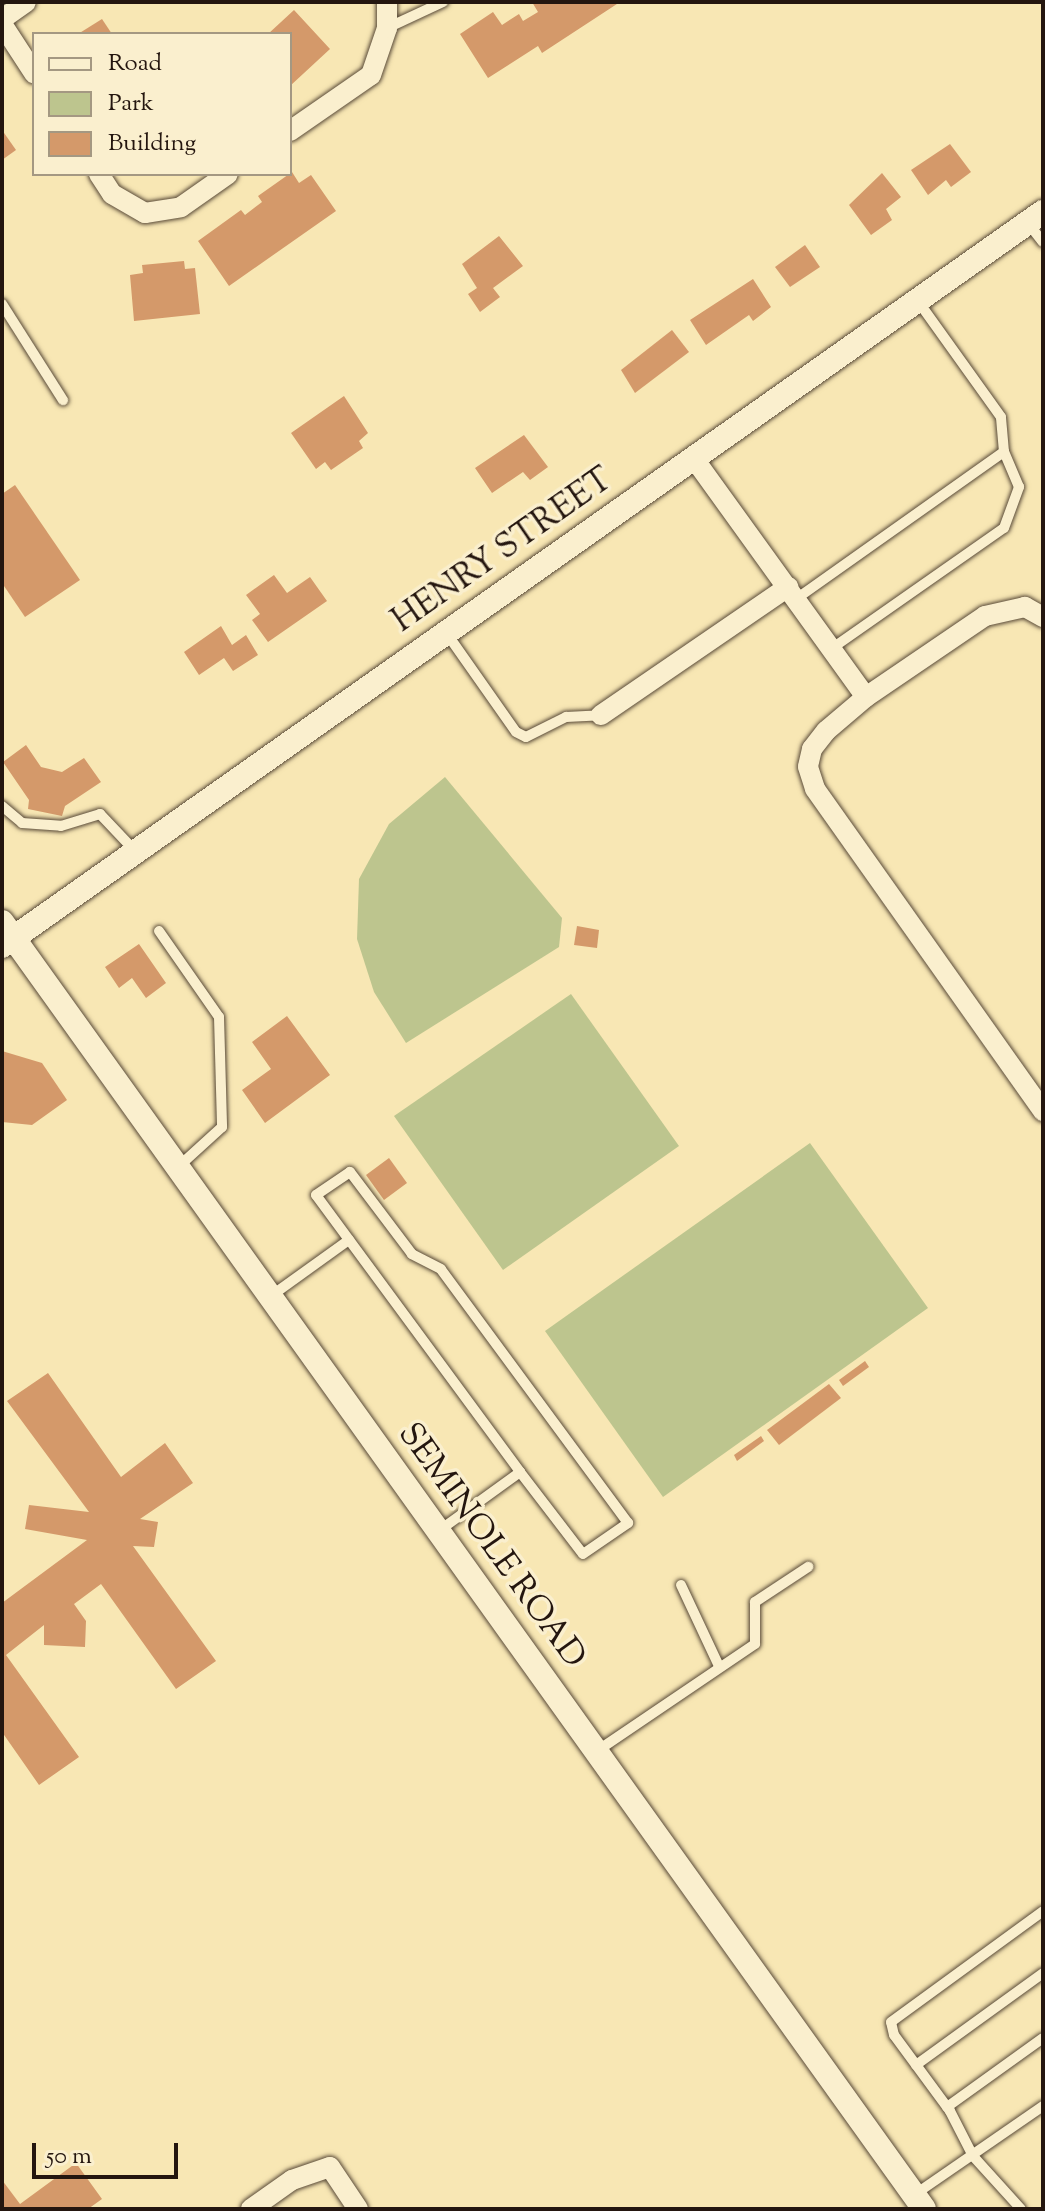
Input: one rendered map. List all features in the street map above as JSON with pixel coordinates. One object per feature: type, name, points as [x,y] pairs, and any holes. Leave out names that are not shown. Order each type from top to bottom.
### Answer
[{"type":"street","points":[[26,2],[2,21],[32,70]]},
{"type":"street","points":[[292,130],[371,75],[387,28],[387,2]]},
{"type":"street","points":[[100,176],[112,194],[145,213],[181,207],[225,176]]},
{"type":"street","name":"HENRY STREET","points":[[6,935],[135,851],[445,631],[695,460],[1035,217]]},
{"type":"street","points":[[695,460],[866,697]]},
{"type":"street","points":[[601,715],[792,593]]},
{"type":"street","points":[[1043,617],[1025,607],[985,616],[866,697],[812,749],[808,767],[815,789],[1043,1111]]},
{"type":"street","name":"SEMINOLE ROAD","points":[[6,935],[270,1297],[919,2202]]},
{"type":"street","points":[[251,2209],[292,2180],[330,2167],[358,2209]]},
{"type":"lane","points":[[387,28],[443,2]]},
{"type":"lane","points":[[1035,217],[1043,242]]},
{"type":"lane","points":[[831,649],[1004,528],[1019,487],[1004,452],[1001,417],[918,301]]},
{"type":"lane","points":[[2,304],[63,400]]},
{"type":"lane","points":[[792,593],[1004,452]]},
{"type":"lane","points":[[445,631],[516,732],[526,737],[566,717],[601,715]]},
{"type":"lane","points":[[2,806],[22,823],[61,826],[100,814],[135,851]]},
{"type":"lane","points":[[159,931],[219,1017],[222,1127],[177,1168]]},
{"type":"lane","points":[[350,1172],[412,1254],[441,1269],[628,1523],[583,1554],[520,1472],[316,1195],[350,1172]]},
{"type":"lane","points":[[270,1297],[349,1240]]},
{"type":"lane","points":[[438,1531],[520,1472]]},
{"type":"lane","points":[[597,1751],[755,1644],[755,1602],[808,1567]]},
{"type":"lane","points":[[681,1585],[719,1666]]},
{"type":"lane","points":[[1021,2209],[973,2156],[947,2107],[894,2035],[891,2022],[1043,1911]]},
{"type":"lane","points":[[916,2065],[1043,1973]]},
{"type":"lane","points":[[947,2107],[1043,2038]]},
{"type":"lane","points":[[919,2202],[973,2156],[1043,2106]]},
{"type":"green space","points":[[445,777],[562,918],[559,947],[406,1043],[374,992],[357,939],[359,879],[389,824]]},
{"type":"green space","points":[[571,994],[679,1146],[503,1270],[394,1116]]},
{"type":"green space","points":[[810,1143],[928,1308],[663,1497],[545,1331]]},
{"type":"building","points":[[532,2],[620,2],[542,53],[538,46],[488,78],[460,34],[493,12],[502,25],[519,14],[523,21],[538,12]]},
{"type":"building","points":[[294,10],[330,49],[292,84],[292,32],[270,32]]},
{"type":"building","points":[[102,19],[111,32],[81,32]]},
{"type":"building","points":[[2,130],[16,150],[2,160]]},
{"type":"building","points":[[950,144],[971,172],[951,187],[946,180],[928,195],[911,170]]},
{"type":"building","points":[[292,172],[299,183],[311,175],[336,211],[229,286],[198,241],[241,210],[245,215],[262,202],[258,196],[286,176],[292,176]]},
{"type":"building","points":[[882,173],[901,197],[886,209],[892,220],[871,235],[849,205]]},
{"type":"building","points":[[499,236],[523,266],[493,288],[500,297],[480,312],[468,294],[477,288],[462,264]]},
{"type":"building","points":[[805,245],[820,267],[790,287],[775,267]]},
{"type":"building","points":[[184,261],[185,269],[195,268],[200,314],[134,321],[130,275],[143,273],[142,265]]},
{"type":"building","points":[[753,279],[771,307],[753,321],[749,315],[706,345],[690,320]]},
{"type":"building","points":[[672,330],[689,352],[635,393],[621,370]]},
{"type":"building","points":[[344,396],[368,433],[359,441],[363,448],[331,470],[325,462],[316,469],[291,433]]},
{"type":"building","points":[[524,435],[548,467],[530,480],[523,472],[492,493],[475,468]]},
{"type":"building","points":[[15,485],[80,580],[25,617],[2,583],[2,494]]},
{"type":"building","points":[[274,575],[287,593],[310,577],[327,601],[268,642],[252,620],[260,614],[246,595]]},
{"type":"building","points":[[221,626],[232,645],[246,635],[258,655],[233,671],[224,658],[199,675],[184,652]]},
{"type":"building","points":[[26,745],[41,767],[62,772],[84,758],[101,782],[65,806],[62,816],[28,809],[29,800],[3,762]]},
{"type":"building","points":[[577,926],[599,930],[597,948],[574,945]]},
{"type":"building","points":[[139,944],[166,983],[146,998],[132,978],[119,988],[105,967]]},
{"type":"building","points":[[287,1016],[330,1075],[265,1123],[242,1090],[271,1069],[252,1042]]},
{"type":"building","points":[[2,1051],[42,1063],[67,1100],[32,1125],[2,1122]]},
{"type":"building","points":[[389,1158],[407,1183],[384,1200],[366,1175]]},
{"type":"building","points":[[865,1361],[869,1367],[843,1386],[839,1380]]},
{"type":"building","points":[[48,1373],[121,1477],[165,1443],[193,1483],[140,1519],[158,1522],[154,1547],[133,1546],[216,1661],[176,1689],[101,1584],[74,1604],[86,1621],[85,1647],[44,1645],[44,1625],[6,1655],[79,1757],[39,1785],[2,1732],[2,1603],[87,1540],[25,1529],[29,1505],[89,1512],[7,1401]]},
{"type":"building","points":[[829,1384],[841,1398],[779,1445],[767,1430]]},
{"type":"building","points":[[761,1436],[764,1441],[737,1461],[734,1455]]},
{"type":"building","points":[[76,2163],[102,2199],[88,2209],[2,2209],[2,2180],[20,2204]]}]
